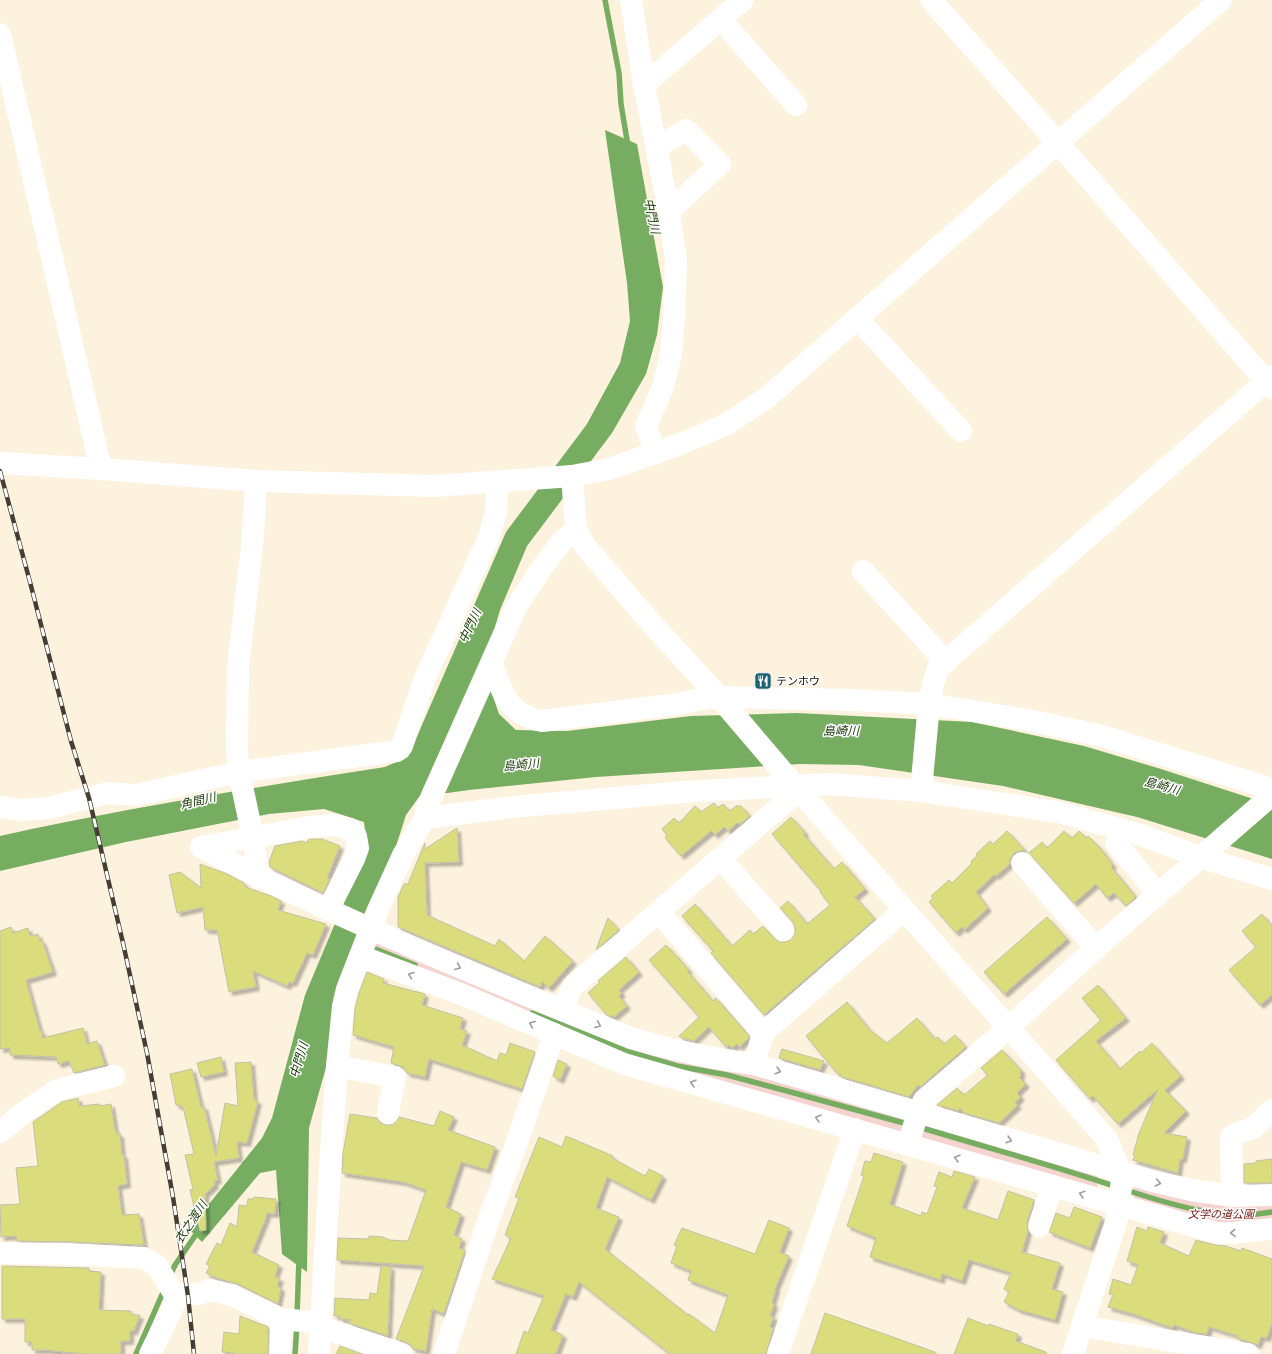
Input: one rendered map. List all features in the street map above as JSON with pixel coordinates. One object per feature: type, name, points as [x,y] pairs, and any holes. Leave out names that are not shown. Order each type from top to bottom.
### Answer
[{"type":"street","points":[[631,0],[644,85],[676,260],[671,354],[663,387],[646,426],[656,454]]},
{"type":"street","points":[[921,787],[929,709],[933,684],[938,668],[1270,382],[930,0]]},
{"type":"street","points":[[0,463],[256,481],[435,486],[572,476],[609,469],[656,454],[725,425],[764,400],[1221,0]]},
{"type":"street","points":[[644,85],[730,7],[796,105]]},
{"type":"street","points":[[0,34],[101,469]]},
{"type":"street","points":[[656,147],[686,130],[720,164],[668,212]]},
{"type":"street","points":[[857,318],[961,431]]},
{"type":"street","points":[[572,476],[576,530],[585,546],[652,624],[723,702],[904,910],[1106,1138],[1121,1189],[1117,1219],[1073,1354]]},
{"type":"street","points":[[256,481],[253,537],[238,667],[237,750],[259,878]]},
{"type":"street","points":[[0,807],[21,810],[48,808],[108,793],[136,795],[240,774],[397,751],[402,746],[426,676],[489,537],[496,512],[497,482]]},
{"type":"street","points":[[319,1354],[317,1324],[337,1066],[343,1006],[347,989],[360,956],[368,928],[403,855],[426,813],[516,607],[541,569],[562,541],[576,530]]},
{"type":"street","points":[[863,571],[946,662]]},
{"type":"street","points":[[488,672],[504,698],[519,714],[542,720],[678,704],[700,699],[723,702],[851,700],[1028,720],[1102,736],[1271,793],[1008,1028],[924,1100],[908,1144]]},
{"type":"street","points":[[426,813],[512,807],[792,782],[921,787],[1058,812],[1204,854],[1272,880]]},
{"type":"street","points":[[562,1010],[573,986],[721,859],[792,782]]},
{"type":"street","points":[[331,912],[358,848],[356,836],[350,829],[335,825],[310,827],[252,836],[201,848],[259,878],[331,912],[631,1038],[668,1049],[712,1058],[754,1064],[918,1113],[1121,1189],[1218,1233],[1272,1229]]},
{"type":"street","points":[[1116,843],[1158,894]]},
{"type":"street","points":[[721,859],[782,930]]},
{"type":"street","points":[[1022,863],[1096,948]]},
{"type":"street","points":[[754,1064],[764,1033],[904,910]]},
{"type":"street","points":[[659,912],[764,1033]]},
{"type":"street","points":[[360,956],[461,994],[624,1064],[1052,1186],[1121,1189],[1152,1181],[1232,1196],[1272,1195]]},
{"type":"street","points":[[444,1354],[486,1226],[515,1148],[554,1034]]},
{"type":"street","points":[[337,1066],[395,1077],[388,1113]]},
{"type":"street","points":[[0,1132],[23,1113],[57,1090],[114,1076]]},
{"type":"street","points":[[1232,1196],[1231,1137],[1235,1134],[1253,1128],[1272,1110]]},
{"type":"street","points":[[778,1354],[856,1129]]},
{"type":"street","points":[[1039,1226],[1052,1186]]},
{"type":"street","points":[[0,1253],[69,1254],[144,1258],[157,1266],[176,1296]]},
{"type":"street","points":[[176,1296],[198,1294],[210,1290],[232,1295],[283,1319],[317,1324],[402,1354]]},
{"type":"street","points":[[150,1354],[176,1296]]},
{"type":"street","points":[[280,1354],[283,1319]]},
{"type":"street","points":[[1082,1326],[1248,1354]]},
{"type":"green space","points":[[374,941],[755,1075],[896,1113],[999,1148],[1094,1171],[1098,1177],[1097,1190],[645,1063],[372,952]]},
{"type":"green space","name":"文学の道公園","points":[[1134,1182],[1272,1201],[1272,1220],[1221,1226],[1134,1203]]},
{"type":"water","points":[[605,130],[637,144],[663,287],[657,335],[646,374],[612,433],[527,546],[500,610],[490,644],[490,688],[499,714],[516,730],[567,731],[691,716],[797,713],[972,722],[1084,746],[1272,805],[1272,859],[1137,817],[1003,786],[859,765],[800,764],[596,777],[469,790],[419,797],[406,815],[332,1046],[309,1128],[307,1272],[282,1254],[276,1170],[260,1173],[202,1242],[189,1229],[262,1138],[272,1118],[305,995],[362,859],[366,839],[364,822],[324,809],[269,814],[126,842],[0,871],[0,836],[192,798],[385,767],[408,757],[506,532],[587,424],[620,363],[630,321],[627,283]]},
{"type":"building","points":[[714,803],[718,808],[723,804],[730,811],[736,806],[741,806],[750,816],[740,824],[737,823],[728,831],[724,827],[715,835],[711,831],[681,856],[665,838],[667,835],[662,829],[674,818],[679,823],[695,806],[701,812]]},
{"type":"building","points":[[791,817],[803,830],[805,833],[804,835],[834,869],[842,862],[865,889],[855,897],[875,919],[764,1015],[711,953],[713,951],[682,916],[695,904],[732,946],[750,930],[753,934],[763,926],[779,942],[791,940],[795,934],[793,922],[780,908],[788,901],[807,924],[830,905],[820,892],[821,891],[772,834]]},
{"type":"building","points":[[457,828],[459,862],[425,863],[427,915],[495,946],[499,939],[524,961],[545,936],[573,961],[549,988],[542,982],[540,987],[398,927],[398,897],[404,884],[408,884],[425,843],[425,849]]},
{"type":"building","points":[[1007,831],[1025,850],[1014,853],[1010,859],[1010,864],[996,876],[994,875],[976,892],[988,908],[964,930],[962,927],[956,933],[929,902],[933,898],[931,896],[949,880],[952,883],[972,863],[971,861],[977,856],[976,854],[990,841],[993,844]]},
{"type":"building","points":[[1064,831],[1072,838],[1079,831],[1086,838],[1088,836],[1101,849],[1113,865],[1111,867],[1136,897],[1126,906],[1114,893],[1107,898],[1096,884],[1074,903],[1029,853],[1042,842],[1047,848]]},
{"type":"building","points":[[322,839],[340,846],[327,878],[330,879],[323,893],[270,867],[269,862],[275,846],[302,841],[307,843],[308,840]]},
{"type":"building","points":[[200,864],[227,874],[244,883],[245,887],[281,901],[278,910],[326,924],[313,955],[307,953],[293,983],[289,982],[287,986],[253,971],[256,987],[229,992],[217,930],[205,930],[203,907],[177,913],[169,875],[180,872],[201,888]]},
{"type":"building","points":[[1262,914],[1272,926],[1272,995],[1260,1005],[1229,970],[1256,947],[1242,931]]},
{"type":"building","points":[[1047,917],[1067,939],[1004,994],[984,972]]},
{"type":"building","points":[[608,918],[619,930],[596,950],[603,931]]},
{"type":"building","points":[[11,927],[13,933],[28,928],[30,936],[38,934],[40,941],[42,940],[53,972],[26,980],[40,1031],[42,1031],[42,1038],[83,1028],[87,1044],[97,1041],[105,1065],[74,1073],[69,1061],[58,1064],[56,1057],[10,1055],[10,1048],[0,1049],[0,931]]},
{"type":"building","points":[[666,945],[689,970],[687,971],[713,1001],[716,998],[749,1036],[748,1039],[739,1047],[737,1044],[733,1048],[729,1045],[726,1047],[709,1027],[694,1041],[679,1036],[699,1017],[649,960]]},
{"type":"building","points":[[626,957],[639,972],[619,990],[622,993],[619,996],[627,1006],[614,1017],[607,1015],[588,993],[600,982],[598,981]]},
{"type":"building","points":[[367,972],[384,979],[383,983],[425,994],[422,1005],[463,1018],[460,1029],[467,1031],[462,1045],[497,1061],[500,1053],[506,1055],[510,1043],[535,1052],[522,1089],[429,1059],[425,1077],[407,1073],[403,1067],[391,1063],[394,1047],[353,1035],[355,1008]]},
{"type":"building","points":[[1098,985],[1126,1018],[1096,1041],[1120,1069],[1140,1051],[1141,1053],[1152,1043],[1181,1076],[1165,1090],[1186,1111],[1164,1133],[1187,1137],[1183,1159],[1180,1159],[1178,1173],[1133,1160],[1139,1133],[1158,1089],[1118,1124],[1093,1096],[1090,1099],[1056,1060],[1101,1020],[1082,998]]},
{"type":"building","points":[[847,1002],[870,1030],[887,1043],[917,1018],[935,1039],[938,1037],[944,1044],[955,1035],[966,1047],[920,1087],[918,1085],[909,1097],[843,1077],[835,1071],[806,1036]]},
{"type":"building","points":[[782,1049],[824,1061],[820,1070],[779,1058]]},
{"type":"building","points":[[1002,1050],[1022,1071],[1020,1073],[1022,1075],[1019,1077],[1026,1084],[1017,1093],[1021,1097],[1015,1103],[1018,1105],[999,1123],[964,1113],[960,1108],[958,1111],[937,1105],[957,1088],[964,1095],[988,1075],[981,1068]]},
{"type":"building","points":[[221,1057],[224,1072],[201,1077],[197,1063]]},
{"type":"building","points":[[558,1060],[567,1064],[560,1080],[553,1076]]},
{"type":"building","points":[[251,1062],[254,1100],[258,1101],[247,1143],[237,1142],[239,1158],[214,1162],[218,1180],[214,1181],[215,1185],[205,1194],[206,1230],[200,1231],[190,1190],[193,1189],[185,1155],[194,1154],[183,1107],[176,1105],[170,1074],[192,1069],[201,1107],[204,1106],[216,1156],[225,1103],[238,1106],[235,1063]]},
{"type":"building","points":[[78,1098],[79,1106],[100,1104],[100,1106],[111,1104],[115,1130],[117,1134],[120,1134],[127,1184],[118,1186],[122,1215],[139,1214],[144,1245],[17,1241],[16,1236],[1,1237],[0,1205],[20,1204],[16,1168],[38,1166],[33,1122],[62,1102]]},
{"type":"building","points":[[440,1111],[454,1117],[448,1130],[495,1147],[487,1170],[461,1162],[446,1207],[461,1214],[454,1235],[462,1239],[459,1248],[465,1250],[444,1314],[432,1309],[426,1351],[413,1349],[411,1345],[406,1342],[396,1339],[424,1266],[337,1260],[338,1238],[369,1239],[369,1236],[383,1237],[389,1240],[408,1241],[426,1190],[403,1182],[342,1173],[343,1153],[350,1114],[377,1118],[380,1123],[386,1125],[392,1125],[399,1117],[434,1126]]},
{"type":"building","points":[[566,1136],[613,1156],[612,1158],[645,1176],[649,1169],[663,1176],[651,1200],[607,1177],[596,1208],[619,1217],[605,1249],[688,1315],[689,1314],[715,1333],[728,1295],[688,1280],[691,1271],[671,1263],[677,1246],[674,1245],[682,1228],[755,1254],[769,1220],[789,1228],[780,1252],[789,1256],[775,1289],[772,1302],[774,1305],[770,1316],[774,1317],[770,1326],[773,1329],[766,1354],[670,1354],[579,1282],[573,1297],[566,1294],[551,1330],[563,1335],[556,1354],[516,1354],[524,1331],[528,1333],[544,1296],[492,1279],[511,1238],[505,1235],[519,1198],[515,1197],[539,1137],[562,1147]]},
{"type":"building","points":[[874,1153],[903,1162],[890,1204],[921,1216],[922,1212],[927,1214],[937,1187],[934,1186],[939,1172],[952,1177],[954,1171],[975,1177],[962,1208],[998,1220],[1008,1191],[1034,1200],[1027,1222],[1028,1231],[1022,1252],[1060,1263],[1052,1289],[1063,1292],[1055,1320],[1019,1310],[1004,1302],[1009,1292],[1004,1289],[1011,1273],[969,1260],[962,1281],[942,1274],[941,1280],[870,1257],[876,1238],[847,1226],[864,1176],[861,1175],[865,1161],[871,1162]]},
{"type":"building","points":[[1272,1159],[1272,1183],[1244,1183],[1244,1164]]},
{"type":"building","points":[[254,1197],[276,1199],[275,1214],[267,1213],[252,1252],[279,1265],[275,1276],[280,1279],[277,1286],[281,1288],[278,1304],[238,1284],[219,1279],[206,1273],[210,1266],[206,1264],[217,1243],[221,1245],[230,1223],[237,1227],[239,1205],[247,1206],[248,1199],[253,1199]]},
{"type":"building","points":[[1074,1207],[1102,1217],[1090,1248],[1049,1232],[1056,1213],[1070,1218]]},
{"type":"building","points":[[1137,1227],[1147,1231],[1148,1227],[1164,1232],[1160,1243],[1189,1256],[1196,1240],[1226,1246],[1241,1251],[1242,1248],[1272,1259],[1272,1323],[1267,1338],[1261,1337],[1258,1345],[1237,1338],[1238,1336],[1209,1327],[1207,1334],[1196,1333],[1174,1325],[1173,1328],[1108,1307],[1113,1295],[1109,1294],[1113,1279],[1131,1285],[1138,1265],[1127,1261]]},
{"type":"building","points":[[2,1266],[89,1268],[89,1271],[101,1272],[99,1310],[131,1311],[131,1315],[140,1315],[134,1331],[130,1331],[130,1341],[121,1341],[121,1354],[83,1354],[32,1350],[32,1342],[25,1342],[25,1319],[2,1319]]},
{"type":"building","points":[[381,1266],[391,1267],[388,1336],[349,1323],[351,1320],[340,1319],[340,1316],[334,1316],[335,1298],[369,1300],[370,1293],[377,1294]]},
{"type":"building","points":[[825,1313],[935,1352],[935,1354],[811,1354]]},
{"type":"building","points":[[240,1316],[268,1327],[268,1354],[234,1354],[222,1352],[224,1332],[239,1334]]},
{"type":"building","points":[[968,1318],[988,1326],[989,1324],[1018,1334],[1016,1341],[1046,1352],[1046,1354],[954,1354]]},
{"type":"building","points":[[340,1346],[362,1354],[336,1354]]},
{"type":"waterway","name":"中門川","points":[[605,0],[619,73],[621,104],[628,146]]},
{"type":"waterway","points":[[368,946],[415,965]]},
{"type":"waterway","points":[[532,1013],[629,1052],[677,1066],[727,1075],[911,1125]]},
{"type":"waterway","points":[[919,1127],[1117,1187]]},
{"type":"waterway","points":[[1126,1190],[1179,1206],[1216,1213],[1254,1214],[1272,1212]]},
{"type":"waterway","name":"衣之渡川","points":[[170,1276],[175,1265],[199,1230]]},
{"type":"waterway","name":"中門川","points":[[297,1316],[299,1259]]},
{"type":"waterway","name":"衣之渡川","points":[[136,1354],[164,1290]]},
{"type":"waterway","name":"中門川","points":[[295,1354],[297,1325]]},
{"type":"railway","points":[[0,471],[71,741],[89,798],[123,943],[147,1053],[173,1197],[188,1296],[194,1354]]},
{"type":"place","name":"テンホウ","points":[[763,681]]},
{"type":"water label","name":"島崎川","points":[[841,731]]},
{"type":"water label","name":"島崎川","points":[[521,765]]},
{"type":"water label","name":"島崎川","points":[[1162,786]]},
{"type":"water label","name":"角間川","points":[[198,801]]}]
